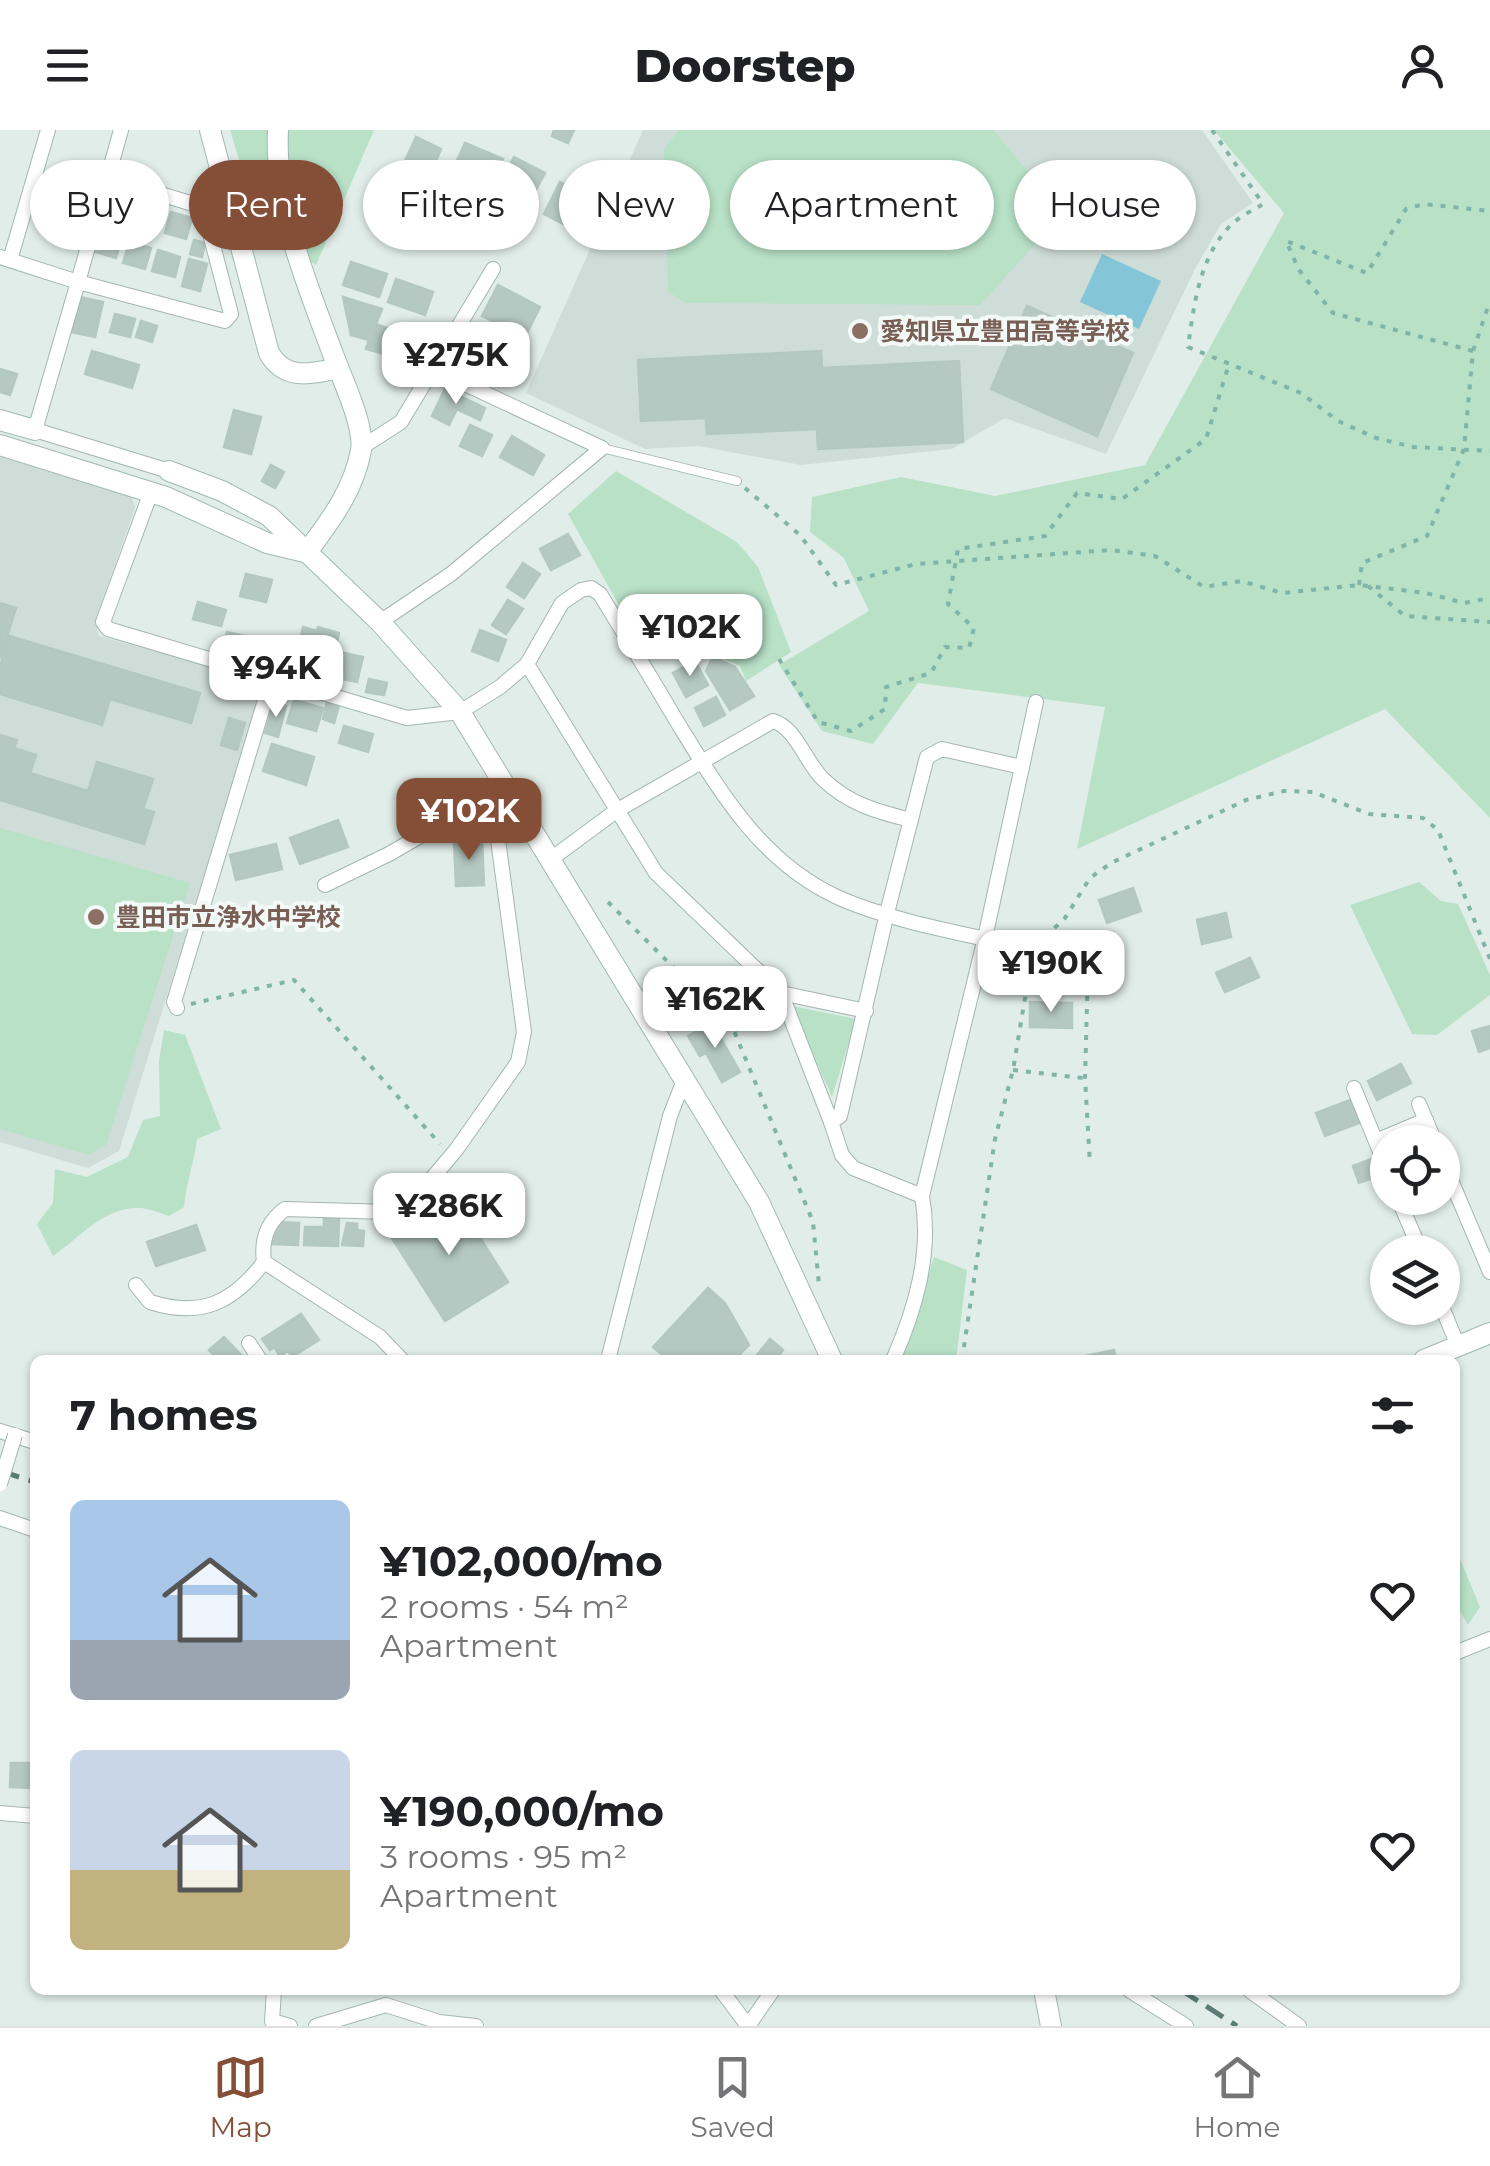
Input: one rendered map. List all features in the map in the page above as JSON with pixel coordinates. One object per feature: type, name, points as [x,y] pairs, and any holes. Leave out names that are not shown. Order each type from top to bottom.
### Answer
[{"type":"street","points":[[48,130],[5,259],[224,321],[231,314],[203,207],[169,197]]},
{"type":"street","points":[[113,160],[122,130]]},
{"type":"street","points":[[210,130],[269,353],[280,368],[292,374],[338,368]]},
{"type":"street","points":[[278,130],[287,210],[299,263],[353,408],[362,446],[336,512],[307,552]]},
{"type":"street","points":[[35,430],[87,250]]},
{"type":"street","points":[[362,446],[400,422],[493,269]]},
{"type":"street","points":[[380,622],[451,574],[602,448],[434,370]]},
{"type":"street","points":[[0,420],[169,471],[222,491],[269,516],[380,622],[460,712],[759,1202],[830,1355]]},
{"type":"street","points":[[0,445],[87,476],[151,492],[267,542],[307,552]]},
{"type":"street","points":[[151,492],[103,622],[108,629],[407,718],[460,712],[500,687],[527,664],[562,603],[581,590],[596,591],[736,814],[771,853],[804,880],[839,898],[887,914],[1034,949]]},
{"type":"street","points":[[527,664],[656,873],[781,993],[842,1155],[853,1168],[922,1196]]},
{"type":"street","points":[[176,1008],[174,1002],[272,677]]},
{"type":"street","points":[[896,1355],[925,1262],[927,1224],[922,1196],[985,938],[1036,702]]},
{"type":"street","points":[[551,859],[616,811],[768,721],[781,723],[806,761],[839,792],[868,809],[910,820]]},
{"type":"street","points":[[831,1122],[840,1116],[926,760],[936,749],[1022,767]]},
{"type":"street","points":[[325,886],[510,796]]},
{"type":"street","points":[[136,1285],[150,1302],[192,1309],[222,1302],[247,1285],[264,1262],[263,1250],[272,1218],[286,1210],[390,1212],[413,1201],[450,1156],[518,1062],[524,1032],[496,825],[510,796]]},
{"type":"street","points":[[781,993],[866,1011]]},
{"type":"street","points":[[609,1355],[670,1116],[684,1080]]},
{"type":"street","points":[[1354,1088],[1370,1127]]},
{"type":"street","points":[[1419,1104],[1428,1125]]},
{"type":"street","points":[[1414,1125],[1426,1120]]},
{"type":"street","points":[[1460,1202],[1490,1272]]},
{"type":"street","points":[[264,1262],[380,1337],[397,1355]]},
{"type":"street","points":[[1450,1325],[1458,1346]]},
{"type":"street","points":[[1436,1355],[1490,1333]]},
{"type":"street","points":[[248,1343],[256,1355]]},
{"type":"street","points":[[0,1484],[7,1433]]},
{"type":"street","points":[[0,1518],[30,1528]]},
{"type":"street","points":[[1460,1651],[1490,1639]]},
{"type":"street","points":[[0,1814],[30,1816]]},
{"type":"street","points":[[274,1995],[272,2021],[290,2026]]},
{"type":"street","points":[[725,1995],[748,2026],[770,1995]]},
{"type":"street","points":[[1045,1995],[1050,2026]]},
{"type":"street","points":[[1137,1995],[1186,2026]]},
{"type":"street","points":[[1256,1995],[1299,2026]]},
{"type":"street","points":[[316,2026],[386,2005],[439,2022],[476,2026]]},
{"type":"lane","points":[[87,476],[95,447]]},
{"type":"lane","points":[[602,448],[737,482]]},
{"type":"path","points":[[1212,130],[1263,204],[1231,225],[1209,255],[1196,297],[1188,348],[1301,393],[1338,421],[1376,438],[1413,448],[1490,451]]},
{"type":"path","points":[[1473,352],[1332,313],[1299,270],[1286,241],[1367,273],[1406,210],[1424,204],[1490,212]]},
{"type":"path","points":[[1359,586],[1362,563],[1427,536],[1464,449],[1473,352],[1488,307]]},
{"type":"path","points":[[780,659],[818,722],[851,731],[884,709],[886,687],[931,673],[945,647],[969,648],[974,628],[948,604],[958,549],[1045,536],[1078,493],[1122,499],[1206,439],[1229,364]]},
{"type":"path","points":[[737,482],[800,535],[836,585],[916,564],[1111,550],[1155,556],[1204,587],[1241,581],[1282,593],[1368,586],[1426,593],[1464,603],[1490,598]]},
{"type":"path","points":[[1368,586],[1405,616],[1490,622]]},
{"type":"path","points":[[963,1355],[995,1138],[1013,1070],[1034,949],[1065,918],[1090,878],[1111,863],[1246,800],[1284,790],[1313,792],[1369,814],[1423,818],[1438,830],[1490,959]]},
{"type":"path","points":[[608,902],[732,1026],[813,1222],[820,1289],[805,1301]]},
{"type":"path","points":[[1089,931],[1084,1078],[1090,1164]]},
{"type":"path","points":[[176,1008],[294,980],[450,1156]]},
{"type":"path","points":[[1013,1070],[1084,1078]]},
{"type":"shaded area","name":"愛知県立豊田高等学校","points":[[643,130],[1202,130],[1253,203],[1221,224],[1195,269],[1106,454],[1005,418],[952,449],[801,465],[698,446],[645,449],[526,393],[590,250],[710,250],[710,160],[630,160]]},
{"type":"shaded area","name":"豊田市立浄水中学校","points":[[0,455],[131,494],[135,508],[95,621],[99,636],[253,678],[261,691],[119,1151],[88,1168],[0,1142]]},
{"type":"green space","points":[[230,130],[374,130],[343,202],[343,160],[239,160]]},
{"type":"green space","points":[[679,130],[993,130],[1018,160],[1014,160],[1014,250],[1030,250],[980,305],[685,303],[668,291],[667,250],[710,250],[710,160],[664,160],[664,149]]},
{"type":"green space","points":[[1214,130],[1490,130],[1490,818],[1385,709],[1077,849],[1105,707],[918,683],[873,744],[822,731],[779,665],[869,611],[844,558],[810,532],[812,497],[901,477],[995,496],[1145,465],[1284,213]]},
{"type":"green space","points":[[292,250],[322,250],[316,265]]},
{"type":"green space","points":[[616,471],[737,542],[758,567],[791,652],[746,681],[740,666],[710,653],[676,608],[634,632],[568,514]]},
{"type":"green space","points":[[0,828],[190,883],[106,1145],[89,1155],[0,1129]]},
{"type":"green space","points":[[1419,882],[1441,901],[1458,904],[1490,975],[1490,995],[1437,1035],[1412,1034],[1350,905]]},
{"type":"green space","points":[[792,1006],[856,1019],[832,1097]]},
{"type":"green space","points":[[164,1030],[185,1035],[221,1129],[197,1139],[184,1207],[169,1216],[141,1208],[113,1213],[53,1256],[37,1224],[53,1203],[55,1169],[87,1177],[128,1157],[143,1120],[160,1116],[159,1061]]},
{"type":"green space","points":[[934,1257],[967,1270],[957,1355],[903,1355]]},
{"type":"green space","points":[[1460,1559],[1480,1607],[1468,1625],[1460,1611]]},
{"type":"water","points":[[1102,254],[1161,281],[1139,329],[1080,302]]},
{"type":"building","points":[[554,130],[574,130],[568,143],[552,136]]},
{"type":"building","points":[[416,137],[441,149],[436,160],[405,160]]},
{"type":"building","points":[[465,143],[503,159],[503,160],[457,160]]},
{"type":"building","points":[[559,184],[559,222],[544,214]]},
{"type":"building","points":[[171,212],[189,217],[186,239],[169,234]]},
{"type":"building","points":[[92,250],[118,250],[116,258]]},
{"type":"building","points":[[127,250],[150,250],[145,269],[123,263]]},
{"type":"building","points":[[158,250],[180,257],[175,277],[152,271]]},
{"type":"building","points":[[191,250],[204,250],[202,257],[190,254]]},
{"type":"building","points":[[189,259],[207,264],[200,291],[182,286]]},
{"type":"building","points":[[351,262],[387,274],[379,297],[343,285]]},
{"type":"building","points":[[396,279],[433,292],[425,315],[388,302]]},
{"type":"building","points":[[498,285],[540,307],[525,337],[482,316]]},
{"type":"building","points":[[75,296],[103,302],[95,337],[67,331]]},
{"type":"building","points":[[343,297],[382,309],[376,324],[392,330],[384,354],[366,349],[369,340],[351,335]]},
{"type":"building","points":[[1027,306],[1133,353],[1097,436],[991,389]]},
{"type":"building","points":[[115,314],[135,319],[130,337],[110,332]]},
{"type":"building","points":[[141,321],[157,326],[152,342],[136,337]]},
{"type":"building","points":[[92,351],[139,365],[132,388],[85,374]]},
{"type":"building","points":[[821,351],[822,368],[959,361],[963,442],[818,449],[817,429],[707,434],[706,418],[641,421],[638,360]]},
{"type":"building","points":[[0,369],[17,374],[10,395],[0,392]]},
{"type":"building","points":[[445,389],[485,408],[480,420],[457,409],[449,425],[432,416]]},
{"type":"building","points":[[234,410],[261,417],[251,454],[224,447]]},
{"type":"building","points":[[470,425],[492,435],[482,456],[460,446]]},
{"type":"building","points":[[512,436],[544,455],[533,475],[500,457]]},
{"type":"building","points":[[271,465],[284,472],[275,488],[262,481]]},
{"type":"building","points":[[568,534],[580,555],[551,570],[540,549]]},
{"type":"building","points":[[523,563],[540,574],[524,598],[507,587]]},
{"type":"building","points":[[246,574],[272,580],[266,602],[240,596]]},
{"type":"building","points":[[508,600],[523,609],[506,634],[492,625]]},
{"type":"building","points":[[198,602],[226,610],[221,626],[193,619]]},
{"type":"building","points":[[0,603],[16,608],[0,658]]},
{"type":"building","points":[[674,612],[684,632],[664,642],[654,623]]},
{"type":"building","points":[[303,627],[339,633],[334,654],[299,644]]},
{"type":"building","points":[[480,630],[506,640],[498,661],[472,651]]},
{"type":"building","points":[[227,632],[244,636],[240,653],[223,648]]},
{"type":"building","points":[[9,636],[200,693],[191,723],[110,699],[102,725],[0,694],[0,667]]},
{"type":"building","points":[[339,652],[363,657],[357,682],[334,677]]},
{"type":"building","points":[[713,657],[735,667],[754,696],[730,710],[706,671]]},
{"type":"building","points":[[695,661],[708,685],[686,697],[673,673]]},
{"type":"building","points":[[369,679],[387,683],[384,695],[366,692]]},
{"type":"building","points":[[716,697],[725,715],[704,726],[695,708]]},
{"type":"building","points":[[294,700],[323,708],[316,731],[287,723]]},
{"type":"building","points":[[274,702],[286,706],[278,737],[265,733]]},
{"type":"building","points":[[327,702],[339,705],[334,723],[323,719]]},
{"type":"building","points":[[229,718],[245,723],[237,750],[221,745]]},
{"type":"building","points":[[344,726],[373,734],[368,752],[339,743]]},
{"type":"building","points":[[0,735],[17,740],[14,748],[36,755],[30,773],[88,791],[97,762],[153,779],[143,809],[154,812],[144,844],[0,800]]},
{"type":"building","points":[[272,744],[314,757],[306,785],[263,771]]},
{"type":"building","points":[[338,820],[348,847],[300,864],[290,838]]},
{"type":"building","points":[[482,840],[484,885],[456,886],[454,842]]},
{"type":"building","points":[[276,844],[282,869],[236,880],[230,855]]},
{"type":"building","points":[[1133,888],[1141,911],[1107,923],[1099,900]]},
{"type":"building","points":[[1226,913],[1231,937],[1202,944],[1197,920]]},
{"type":"building","points":[[1059,935],[1081,935],[1081,966],[1059,966]]},
{"type":"building","points":[[1250,958],[1259,977],[1225,992],[1216,973]]},
{"type":"building","points":[[1030,1002],[1072,1003],[1072,1028],[1030,1027]]},
{"type":"building","points":[[712,1023],[740,1072],[722,1082],[706,1053],[700,1056],[688,1036]]},
{"type":"building","points":[[1490,1026],[1490,1048],[1479,1052],[1472,1031]]},
{"type":"building","points":[[1401,1064],[1411,1083],[1377,1100],[1368,1081]]},
{"type":"building","points":[[1350,1100],[1359,1123],[1325,1136],[1316,1113]]},
{"type":"building","points":[[1370,1160],[1370,1179],[1359,1183],[1353,1166]]},
{"type":"building","points":[[453,1195],[508,1282],[445,1321],[390,1235]]},
{"type":"building","points":[[324,1219],[339,1219],[338,1246],[304,1245],[305,1227],[324,1227]]},
{"type":"building","points":[[273,1222],[299,1223],[298,1245],[272,1244]]},
{"type":"building","points":[[347,1223],[357,1224],[357,1230],[364,1231],[363,1246],[342,1245]]},
{"type":"building","points":[[196,1225],[205,1250],[156,1266],[147,1242]]},
{"type":"building","points":[[708,1288],[725,1303],[749,1345],[739,1355],[663,1355],[653,1347]]},
{"type":"building","points":[[301,1314],[319,1340],[295,1355],[288,1351],[279,1355],[262,1339]]},
{"type":"building","points":[[224,1337],[241,1355],[214,1355],[209,1350]]},
{"type":"building","points":[[770,1339],[783,1350],[779,1355],[757,1355]]},
{"type":"building","points":[[11,1763],[30,1763],[30,1788],[10,1787]]},
{"type":"railway","points":[[0,1471],[30,1480]]},
{"type":"railway","points":[[1189,1995],[1237,2026]]},
{"type":"place","name":"愛知県立豊田高等学校","points":[[860,331]]},
{"type":"place","name":"豊田市立浄水中学校","points":[[96,917]]}]
